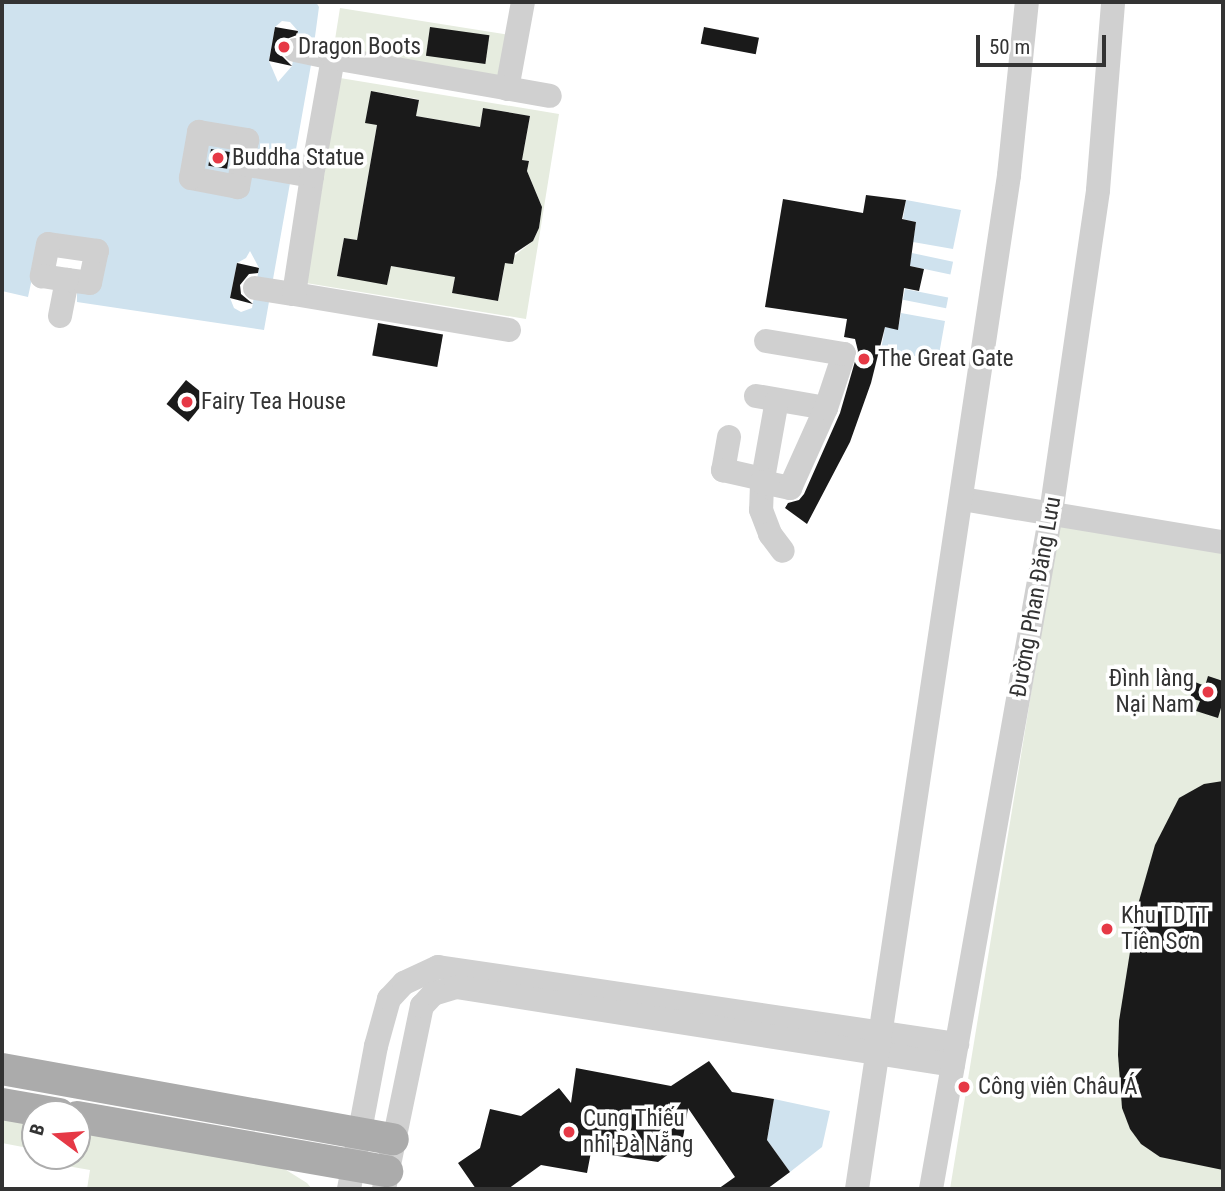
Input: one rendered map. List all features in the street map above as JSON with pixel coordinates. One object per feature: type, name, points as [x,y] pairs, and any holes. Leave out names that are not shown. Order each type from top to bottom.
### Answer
[{"type":"main road","points":[[2,1069],[393,1139]]},
{"type":"main road","points":[[151,1130],[157,1096]]},
{"type":"main road","points":[[2,1104],[21,1107]]},
{"type":"main road","points":[[91,1119],[151,1130],[351,1177],[385,1180]]},
{"type":"street","points":[[507,89],[523,2]]},
{"type":"street","points":[[857,1189],[1009,175],[1027,2]]},
{"type":"street","name":"Đường Phan Đăng Lưu","points":[[931,1189],[1051,513],[1098,190],[1113,2]]},
{"type":"street","points":[[295,50],[550,96]]},
{"type":"street","points":[[294,294],[333,58]]},
{"type":"street","points":[[243,164],[312,176]]},
{"type":"street","points":[[60,316],[67,280]]},
{"type":"street","points":[[255,288],[509,330]]},
{"type":"street","points":[[729,437],[723,470],[790,488],[826,408],[844,354],[766,341]]},
{"type":"street","points":[[783,551],[765,523],[761,510],[767,398],[826,408]]},
{"type":"street","points":[[962,499],[1223,542]]},
{"type":"street","points":[[351,1177],[376,1046],[389,999],[404,983],[438,967],[955,1055]]},
{"type":"street","points":[[385,1180],[422,1006],[433,995],[456,987],[879,1042]]},
{"type":"shaded area","points":[[340,8],[515,36],[508,79],[333,51]]},
{"type":"shaded area","points":[[340,78],[559,114],[526,319],[306,283]],"holes":[[[371,91],[418,99],[416,116],[480,127],[483,108],[530,116],[524,149],[517,159],[529,161],[527,171],[542,207],[539,228],[533,241],[499,268],[504,270],[498,301],[452,293],[455,277],[391,266],[337,276],[344,238],[357,240],[377,125]]]},
{"type":"shaded area","name":"Khu TDTT Tiên Sơn","points":[[1059,523],[1223,550],[1223,1189],[950,1189]]},
{"type":"shaded area","points":[[2,1118],[21,1121],[21,1147],[2,1143]]},
{"type":"shaded area","points":[[91,1133],[275,1163],[312,1189],[87,1189],[91,1170]]},
{"type":"water","points":[[2,2],[316,2],[319,7],[312,59],[264,330],[77,302],[77,287],[104,247],[41,237],[28,297],[2,291]]},
{"type":"water","points":[[906,200],[961,210],[953,249],[913,242],[916,222],[903,219]]},
{"type":"water","points":[[912,253],[953,262],[950,274],[909,266]]},
{"type":"water","points":[[905,289],[948,297],[946,308],[903,300]]},
{"type":"water","points":[[901,313],[945,321],[938,360],[881,350],[885,327],[898,329]]},
{"type":"water","points":[[774,1099],[830,1111],[822,1147],[790,1172],[767,1140]]},
{"type":"pier","name":"Dragon Boots","points":[[282,21],[290,22],[298,31],[292,66],[278,82],[269,61],[275,27]]},
{"type":"pier","points":[[250,251],[259,268],[252,308],[241,312],[234,308],[230,298],[237,263],[246,258]]},
{"type":"building","name":"Dragon Boots","points":[[275,27],[298,31],[297,35],[284,40],[280,48],[281,55],[292,66],[269,61]]},
{"type":"building","points":[[430,27],[489,35],[485,64],[426,56]]},
{"type":"building","points":[[704,27],[759,38],[756,54],[701,44]]},
{"type":"building","points":[[371,91],[419,100],[416,116],[480,127],[483,108],[530,116],[522,160],[529,161],[527,171],[542,207],[539,228],[533,241],[515,253],[513,264],[505,263],[498,301],[452,293],[455,277],[391,266],[387,285],[337,276],[344,238],[357,240],[377,125],[365,123]]},
{"type":"building","points":[[211,149],[230,152],[227,169],[208,166]]},
{"type":"building","name":"The Great Gate","points":[[866,195],[906,200],[902,219],[916,222],[910,266],[924,269],[919,291],[904,288],[898,330],[885,327],[871,383],[850,442],[807,524],[785,508],[788,503],[799,500],[804,494],[840,413],[858,351],[855,339],[844,337],[847,319],[765,307],[783,199],[863,213]]},
{"type":"building","points":[[237,263],[259,268],[258,273],[249,274],[240,285],[241,294],[253,304],[230,298]]},
{"type":"building","points":[[378,323],[443,334],[437,367],[372,355]]},
{"type":"building","name":"Fairy Tea House","points":[[186,380],[208,398],[188,422],[166,404]]},
{"type":"building","name":"Đình làng Nại Nam","points":[[1208,676],[1223,681],[1223,701],[1218,718],[1196,711],[1200,701],[1190,698],[1195,682],[1205,686]]},
{"type":"building","points":[[1223,781],[1223,1170],[1160,1157],[1141,1144],[1130,1129],[1122,1108],[1118,1055],[1119,1021],[1137,908],[1155,845],[1179,798],[1204,784]]},
{"type":"building","points":[[709,1061],[732,1092],[774,1099],[767,1140],[790,1172],[767,1189],[718,1189],[735,1177],[688,1108],[682,1144],[658,1162],[591,1152],[587,1173],[541,1165],[508,1189],[476,1189],[458,1163],[480,1148],[490,1109],[521,1116],[559,1088],[571,1103],[576,1068],[671,1086]]},
{"type":"place","name":"Dragon Boots","points":[[284,47]]},
{"type":"place","name":"Buddha Statue","points":[[218,158]]},
{"type":"place","name":"The Great Gate","points":[[864,359]]},
{"type":"place","name":"Fairy Tea House","points":[[187,402]]},
{"type":"place","name":"Đình làng Nại Nam","points":[[1208,692]]},
{"type":"place","name":"Khu TDTT Tiên Sơn","points":[[1107,929]]},
{"type":"place","name":"Công viên Châu Á","points":[[964,1087]]},
{"type":"place","name":"Cung Thiếu nhi Đà Nẵng","points":[[569,1132]]}]
